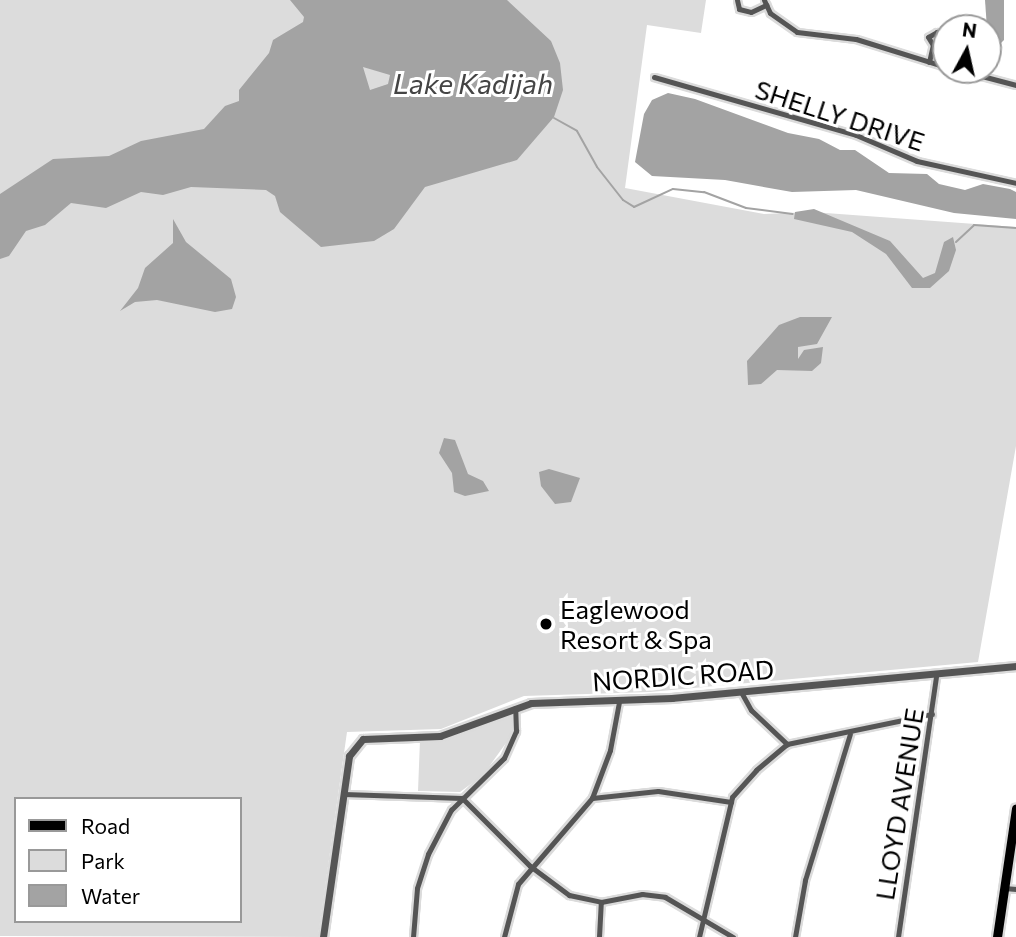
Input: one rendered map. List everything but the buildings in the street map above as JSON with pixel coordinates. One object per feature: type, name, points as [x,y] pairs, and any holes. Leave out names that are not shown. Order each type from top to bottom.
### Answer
[{"type":"main road","points":[[997,937],[1016,808]]},
{"type":"street","points":[[737,0],[739,9],[751,12],[765,3],[773,16],[797,32],[856,40],[932,63]]},
{"type":"street","points":[[929,62],[932,49]]},
{"type":"street","name":"SHELLY DRIVE","points":[[654,77],[856,135],[917,161],[1016,183]]},
{"type":"street","name":"NORDIC ROAD","points":[[344,794],[349,756],[358,742],[369,737],[440,736],[515,708],[936,676],[1016,666]]},
{"type":"street","name":"LLOYD AVENUE","points":[[898,937],[936,676]]},
{"type":"street","points":[[741,692],[751,710],[787,744]]},
{"type":"street","points":[[504,937],[512,896],[530,866],[592,798],[610,750],[619,702]]},
{"type":"street","points":[[413,937],[417,888],[428,854],[462,798],[497,766],[509,749],[517,723],[515,708]]},
{"type":"street","points":[[699,937],[731,802],[747,779],[787,744],[850,734],[932,714]]},
{"type":"street","points":[[795,937],[805,880],[850,734]]},
{"type":"street","points":[[592,798],[658,791],[731,802]]},
{"type":"street","points":[[323,937],[344,794],[462,798],[530,866],[569,895],[601,902],[652,895],[675,901],[733,937]]},
{"type":"street","points":[[1004,888],[1016,890]]},
{"type":"street","points":[[599,937],[601,902]]},
{"type":"green space","points":[[0,0],[706,0],[701,33],[647,25],[625,188],[764,214],[812,212],[1016,227],[1016,446],[978,662],[650,692],[524,696],[441,729],[347,732],[318,937],[0,936]]},
{"type":"green space","points":[[505,714],[514,718],[511,736],[483,775],[460,792],[418,791],[420,740],[449,737]]},
{"type":"water","name":"Lake Kadijah","points":[[290,0],[507,0],[551,41],[560,63],[563,90],[554,117],[517,160],[425,187],[394,229],[374,241],[321,247],[280,212],[275,196],[266,190],[191,187],[163,195],[141,192],[106,208],[71,203],[45,225],[26,231],[9,256],[0,259],[0,194],[53,159],[109,156],[141,141],[204,129],[225,106],[239,101],[239,90],[269,53],[273,40],[303,22],[304,17]],"holes":[[[363,67],[390,75],[388,84],[370,90]]]},
{"type":"water","points":[[985,0],[1004,0],[1002,42],[1002,14],[986,14]]},
{"type":"water","points":[[668,93],[695,99],[788,133],[819,139],[840,150],[855,150],[889,173],[927,174],[939,184],[965,190],[983,184],[1010,189],[1016,192],[1016,219],[954,213],[856,190],[792,192],[725,180],[652,176],[635,162],[644,114],[652,100]]},
{"type":"water","points":[[814,209],[890,241],[923,278],[935,273],[944,242],[953,237],[956,250],[949,271],[930,288],[912,288],[886,254],[852,232],[794,219],[795,212]]},
{"type":"water","points":[[173,219],[186,242],[231,279],[236,297],[232,309],[215,312],[157,300],[135,302],[120,311],[138,288],[145,268],[173,243]]},
{"type":"water","points":[[800,317],[832,317],[817,344],[798,347],[798,359],[804,350],[823,347],[821,363],[812,371],[777,370],[761,384],[748,385],[747,361],[779,325]]},
{"type":"water","points":[[444,438],[455,440],[468,474],[483,481],[489,491],[465,496],[454,492],[452,473],[439,453]]},
{"type":"water","points":[[549,469],[580,478],[571,502],[555,504],[541,486],[539,472]]},
{"type":"waterway","points":[[554,118],[577,131],[597,167],[623,200],[634,207],[673,189],[704,192],[746,208],[793,214]]},
{"type":"waterway","points":[[956,242],[974,225],[1016,228]]},
{"type":"place","name":"Eaglewood Resort & Spa","points":[[546,624]]}]
